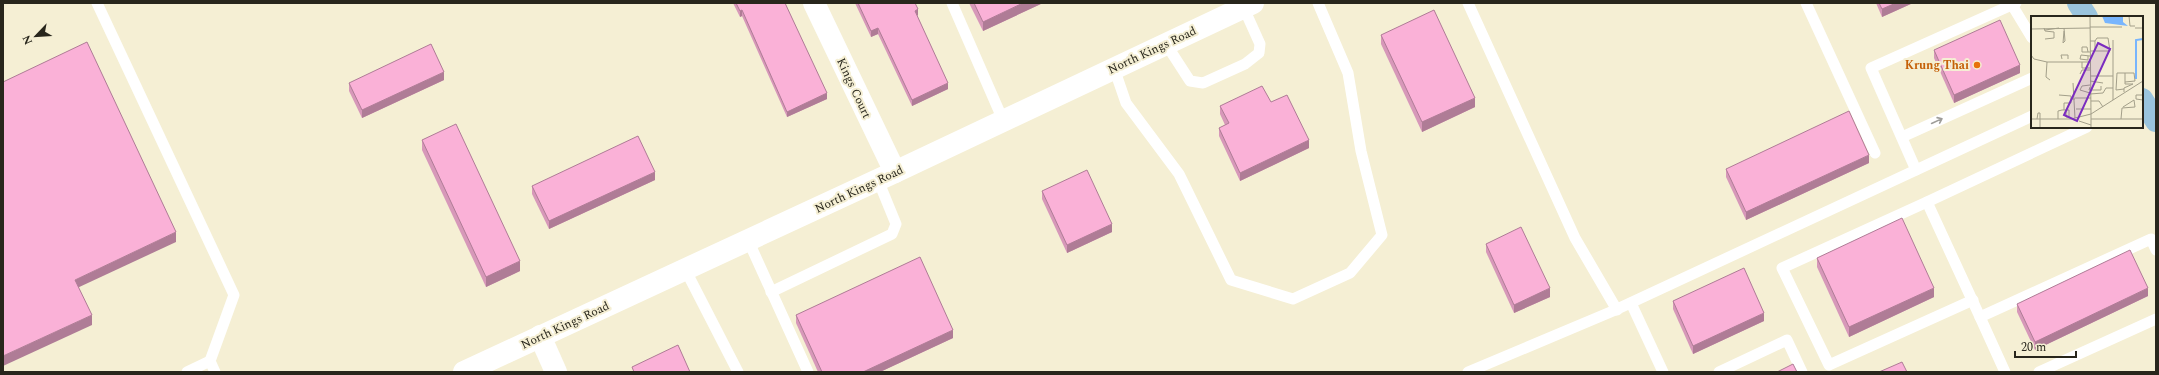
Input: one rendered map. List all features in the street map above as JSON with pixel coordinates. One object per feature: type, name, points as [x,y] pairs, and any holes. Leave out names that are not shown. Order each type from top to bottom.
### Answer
[{"type":"main road","points":[[2078,3],[2086,16]]},
{"type":"main road","points":[[2143,102],[2156,121]]},
{"type":"street","name":"Kings Court","points":[[814,3],[886,176]]},
{"type":"street","name":"North Kings Road","points":[[464,372],[886,176],[1166,44],[1246,4]]},
{"type":"street","points":[[540,336],[556,372]]},
{"type":"lane","points":[[97,3],[234,295],[210,361],[215,372]]},
{"type":"lane","points":[[952,3],[1004,120]]},
{"type":"lane","points":[[1114,68],[1126,103],[1179,174],[1231,280],[1294,299],[1350,273],[1382,235],[1361,151],[1348,73],[1318,3]]},
{"type":"lane","points":[[1468,3],[1575,238],[1617,310]]},
{"type":"lane","points":[[1806,3],[1875,153]]},
{"type":"lane","points":[[1166,44],[1190,82],[1203,83],[1245,64],[1259,53],[1260,44],[1246,4]]},
{"type":"lane","points":[[1916,170],[1871,68],[2014,4],[2031,36]]},
{"type":"lane","points":[[1902,137],[2031,78]]},
{"type":"lane","points":[[1468,372],[1617,310],[2031,116]]},
{"type":"lane","points":[[1973,300],[1829,365],[1782,268],[2085,128]]},
{"type":"lane","points":[[771,292],[892,234],[896,224],[886,176]]},
{"type":"lane","points":[[1927,202],[2005,372]]},
{"type":"lane","points":[[1980,317],[2151,239],[2156,250]]},
{"type":"lane","points":[[748,240],[808,372]]},
{"type":"lane","points":[[685,269],[738,372]]},
{"type":"lane","points":[[1631,303],[1663,372]]},
{"type":"lane","points":[[2039,372],[2156,319]]},
{"type":"lane","points":[[1718,372],[1787,340],[1802,372]]},
{"type":"lane","points":[[187,372],[210,361]]},
{"type":"building","points":[[736,3],[785,3],[827,93],[787,112],[742,10],[740,11]]},
{"type":"building","points":[[858,3],[915,3],[918,9],[915,11],[948,83],[912,100],[878,28],[871,31]]},
{"type":"building","points":[[974,3],[1023,3],[983,22]]},
{"type":"building","points":[[1879,3],[1896,3],[1882,9]]},
{"type":"building","points":[[1434,10],[1475,98],[1422,122],[1381,35]]},
{"type":"building","name":"Krung Thai","points":[[2000,20],[2020,65],[1954,95],[1934,50]]},
{"type":"building","points":[[87,42],[176,232],[75,280],[92,315],[3,356],[3,82]]},
{"type":"building","points":[[431,44],[444,72],[362,110],[349,83]]},
{"type":"building","points":[[1262,86],[1271,102],[1287,95],[1309,140],[1240,173],[1219,128],[1229,123],[1220,106]]},
{"type":"building","points":[[1849,111],[1869,155],[1746,212],[1726,169]]},
{"type":"building","points":[[456,124],[520,261],[486,277],[422,140]]},
{"type":"building","points":[[638,136],[655,172],[549,221],[532,186]]},
{"type":"building","points":[[1087,170],[1112,224],[1067,245],[1042,191]]},
{"type":"building","points":[[1902,218],[1934,288],[1849,327],[1817,258]]},
{"type":"building","points":[[1521,227],[1550,288],[1514,305],[1486,244]]},
{"type":"building","points":[[2130,250],[2148,288],[2035,342],[2017,304]]},
{"type":"building","points":[[920,257],[953,330],[863,372],[822,372],[796,315]]},
{"type":"building","points":[[1744,268],[1764,313],[1693,346],[1673,301]]},
{"type":"building","points":[[678,345],[690,372],[634,372],[632,367]]},
{"type":"building","points":[[1902,362],[1907,372],[1879,372]]},
{"type":"building","points":[[1793,364],[1797,372],[1777,372]]},
{"type":"place","name":"Krung Thai","points":[[1977,65]]}]
